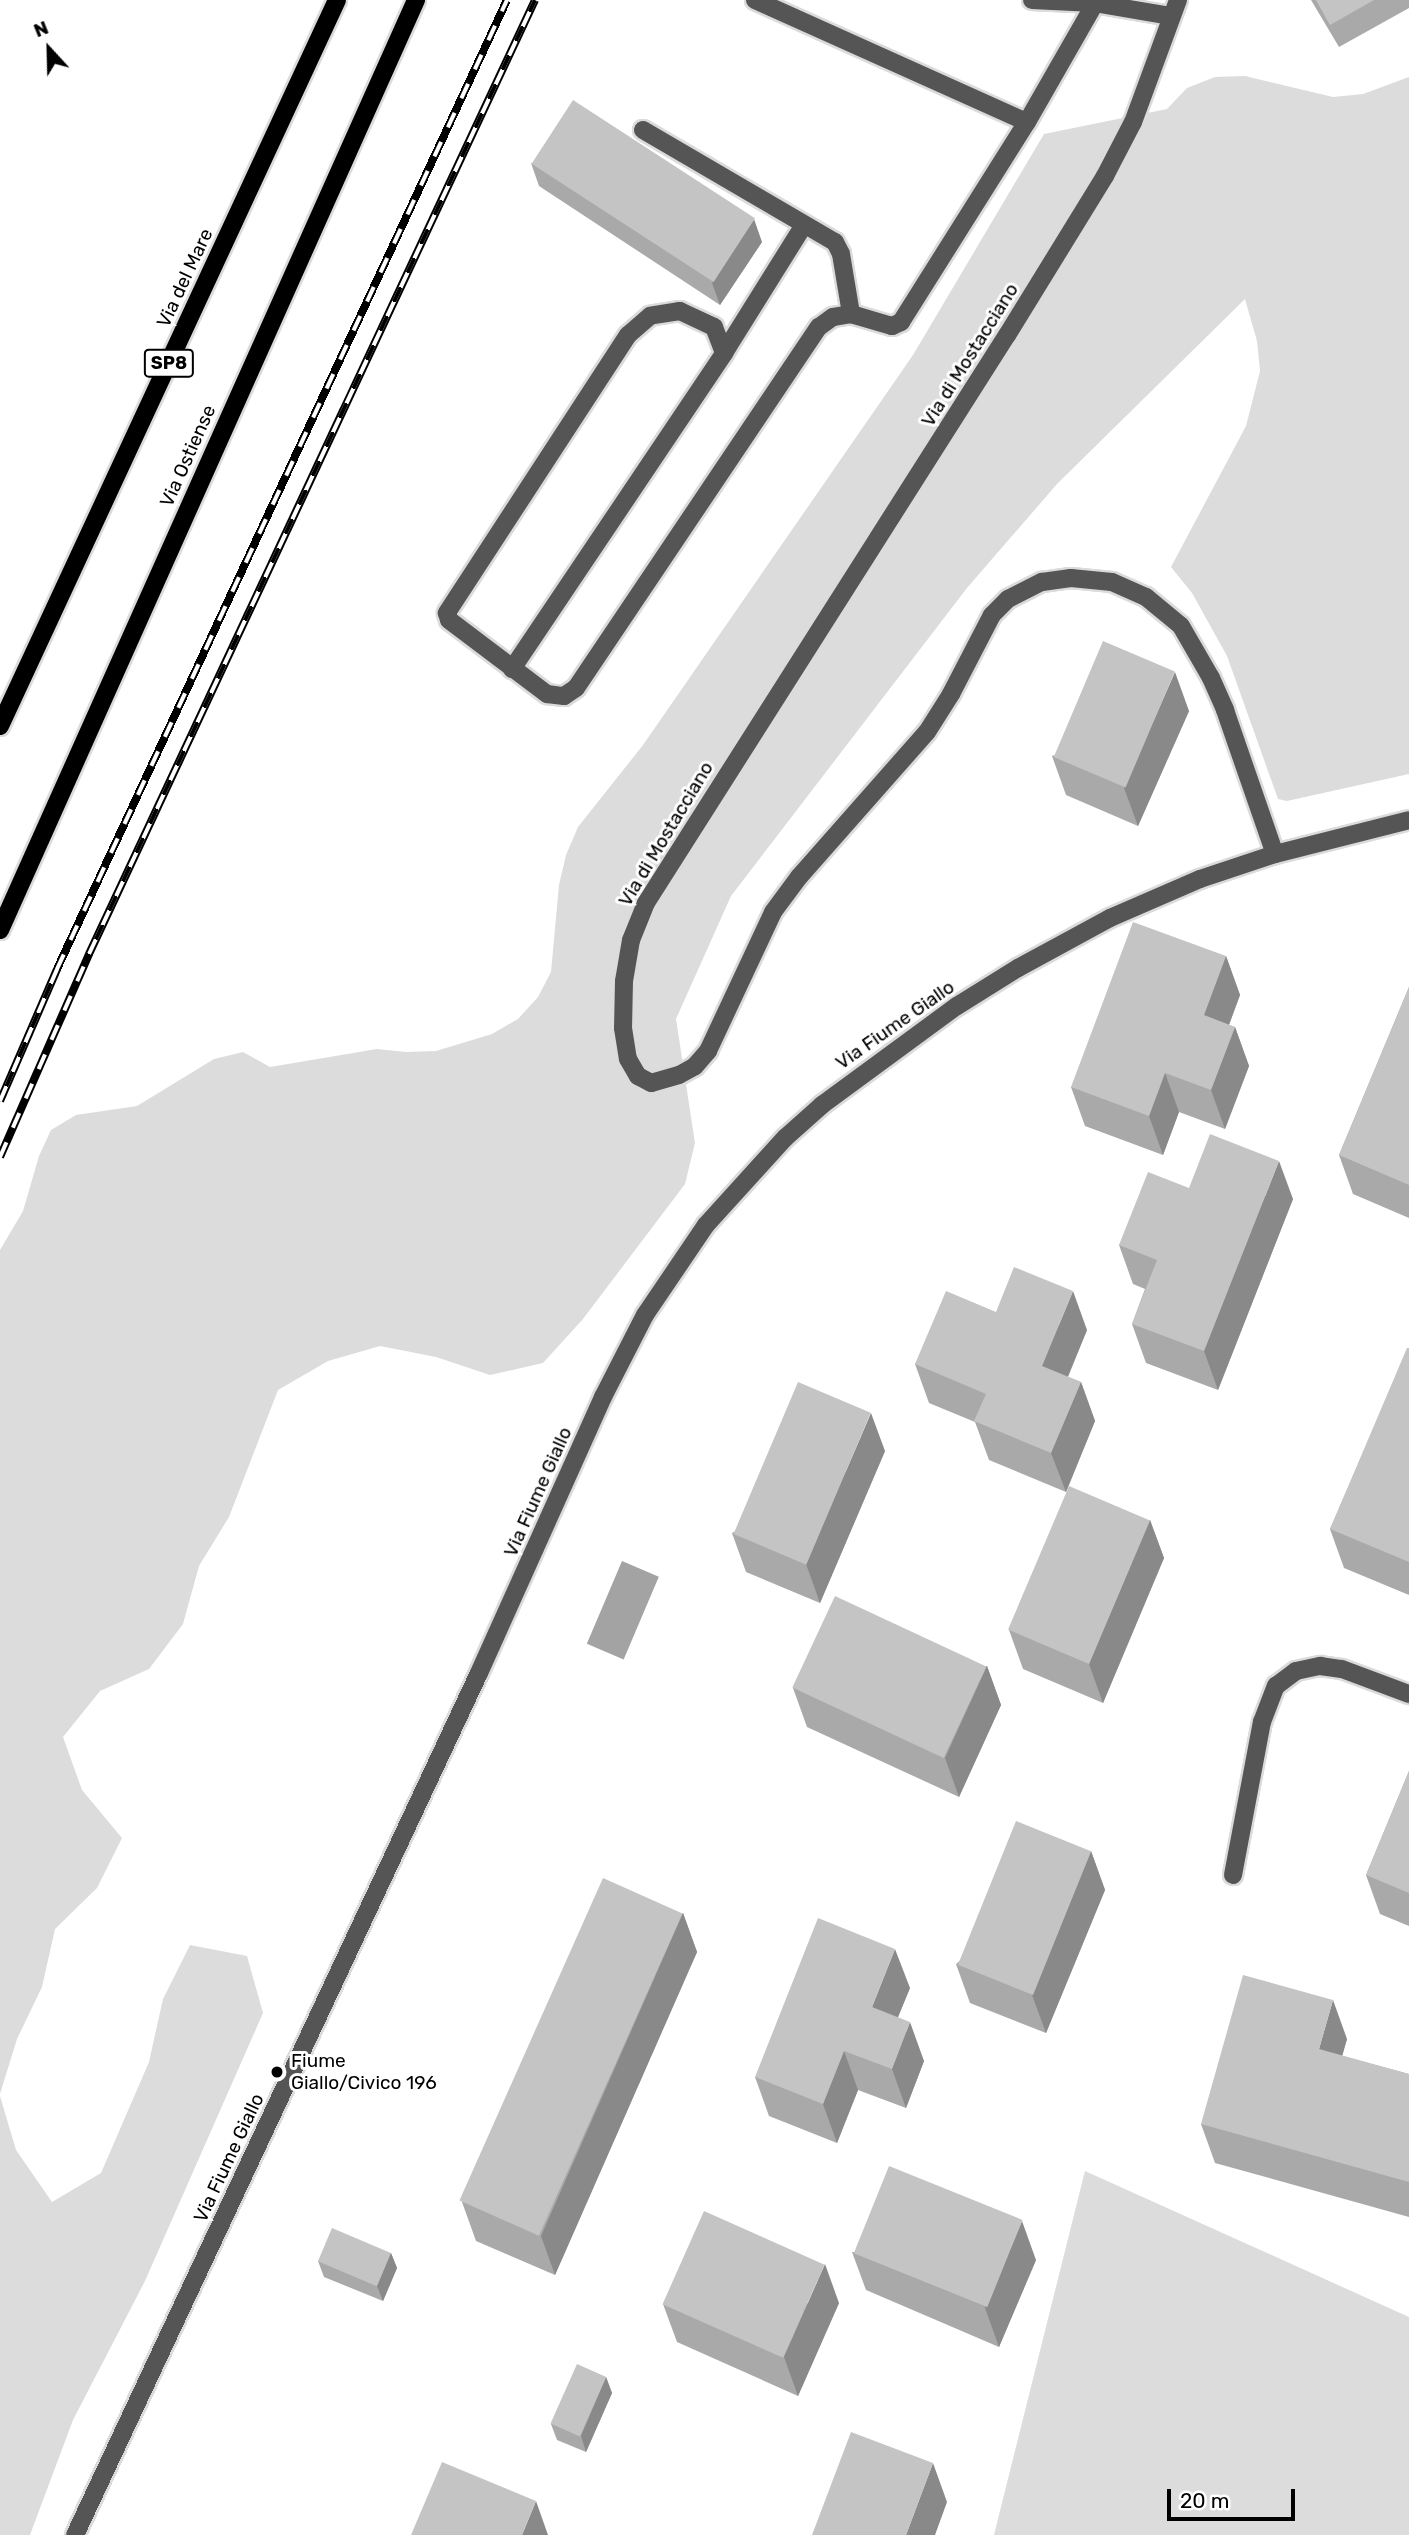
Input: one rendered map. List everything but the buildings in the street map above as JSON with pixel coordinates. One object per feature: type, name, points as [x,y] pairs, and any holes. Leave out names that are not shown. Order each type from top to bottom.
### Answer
[{"type":"main road","name":"Via del Mare","points":[[0,726],[337,0]]},
{"type":"main road","name":"Via Ostiense","points":[[0,930],[416,0]]},
{"type":"street","points":[[755,0],[1027,122]]},
{"type":"street","points":[[1032,0],[1174,8]]},
{"type":"street","points":[[724,353],[714,327],[680,311],[650,316],[628,335],[447,613],[449,621],[547,694],[564,696],[576,688],[819,327],[833,317],[851,314],[892,326],[901,322],[1027,122],[1095,2]]},
{"type":"street","name":"Via di Mostacciano","points":[[1174,8],[1141,101],[1118,154],[1007,335],[646,903],[631,940],[624,981],[623,1028],[628,1059],[638,1076],[651,1083],[679,1075],[695,1066],[708,1051],[773,912],[799,877],[927,732],[951,694],[992,615],[1008,599],[1042,582],[1071,578],[1112,582],[1146,597],[1181,626],[1212,678],[1275,854]]},
{"type":"street","points":[[643,130],[835,242],[841,254],[851,314]]},
{"type":"street","points":[[512,669],[724,353],[804,225]]},
{"type":"street","name":"Via Fiume Giallo","points":[[75,2535],[480,1673],[603,1397],[645,1315],[685,1253],[726,1199],[785,1138],[859,1075],[957,1006],[1028,962],[1120,913],[1200,879],[1275,854],[1409,820]]},
{"type":"street","points":[[1233,1875],[1262,1722],[1276,1686],[1296,1671],[1320,1666],[1342,1670],[1409,1695]]},
{"type":"shaded area","points":[[1245,76],[1333,97],[1363,94],[1409,77],[1409,774],[1287,801],[1278,799],[1227,656],[1192,593],[1171,567],[1246,426],[1260,371],[1257,341],[1245,299],[1057,484],[967,588],[731,896],[676,1019],[695,1143],[685,1184],[583,1319],[543,1363],[490,1375],[436,1357],[380,1346],[328,1361],[278,1390],[229,1517],[199,1566],[183,1624],[149,1669],[100,1691],[63,1737],[82,1790],[122,1838],[97,1888],[55,1929],[42,1987],[17,2039],[0,2094],[0,1250],[23,1211],[39,1156],[51,1130],[76,1115],[137,1106],[214,1059],[243,1052],[270,1067],[377,1049],[436,1051],[492,1034],[518,1019],[538,997],[551,972],[559,885],[566,855],[578,827],[643,745],[913,355],[1044,134],[1167,109],[1187,88],[1215,77]]},
{"type":"shaded area","points":[[622,1561],[659,1577],[624,1659],[587,1644]]},
{"type":"shaded area","points":[[190,1945],[247,1956],[263,2013],[145,2281],[73,2420],[30,2535],[0,2535],[0,2096],[16,2150],[52,2202],[101,2173],[149,2062],[163,1999]]},
{"type":"shaded area","points":[[1085,2171],[1409,2317],[1409,2535],[994,2535]]},
{"type":"railway","points":[[0,1101],[57,969],[507,0]]},
{"type":"railway","points":[[0,1157],[89,954],[535,0]]},
{"type":"place","name":"Fiume Giallo/Civico 196","points":[[277,2072]]}]
